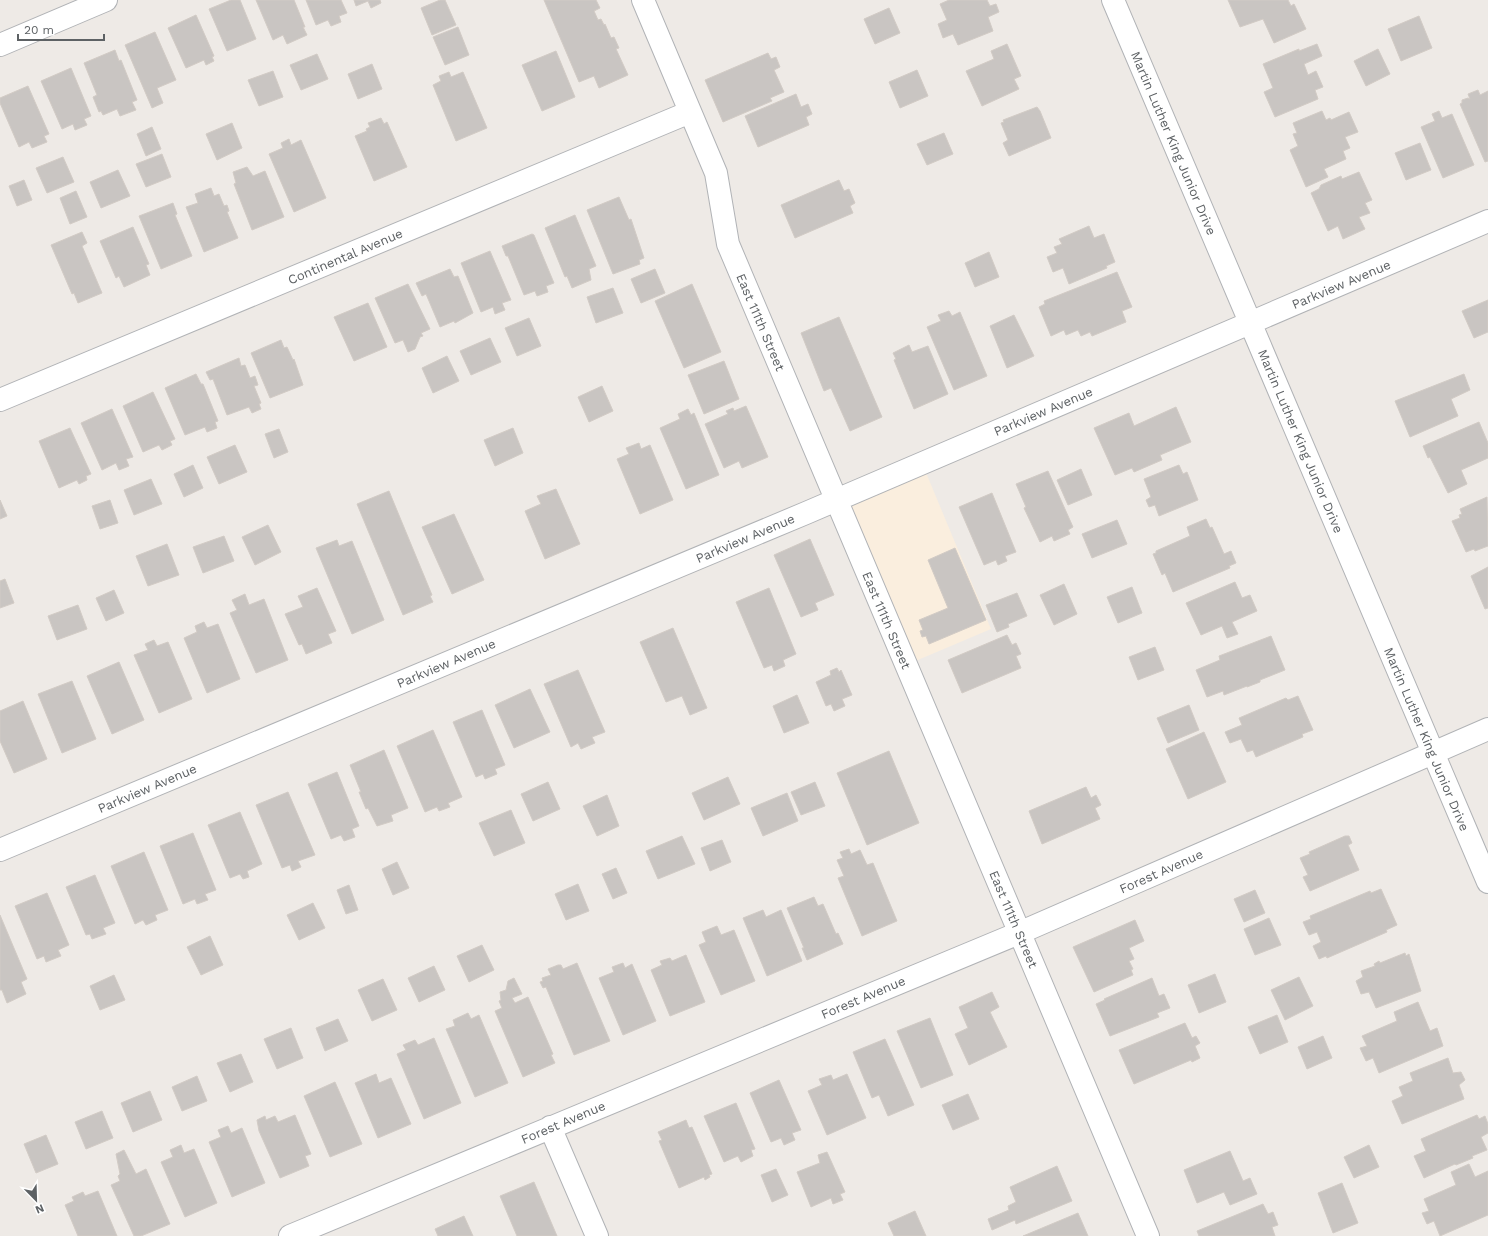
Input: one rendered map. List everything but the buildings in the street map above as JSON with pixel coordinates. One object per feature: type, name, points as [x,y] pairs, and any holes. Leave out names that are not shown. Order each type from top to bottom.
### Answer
[{"type":"street","points":[[0,45],[106,0]]},
{"type":"street","name":"East 111th Street","points":[[643,0],[716,173],[728,244],[1148,1236]]},
{"type":"street","name":"Martin Luther King Junior Drive","points":[[1113,0],[1488,882]]},
{"type":"street","name":"Continental Avenue","points":[[0,400],[690,112]]},
{"type":"street","name":"Parkview Avenue","points":[[0,850],[836,500],[1488,221]]},
{"type":"street","name":"Forest Avenue","points":[[290,1236],[1019,933],[1488,729]]},
{"type":"street","points":[[550,1128],[597,1236]]},
{"type":"shaded area","points":[[922,463],[991,629],[906,665],[836,500]]}]
